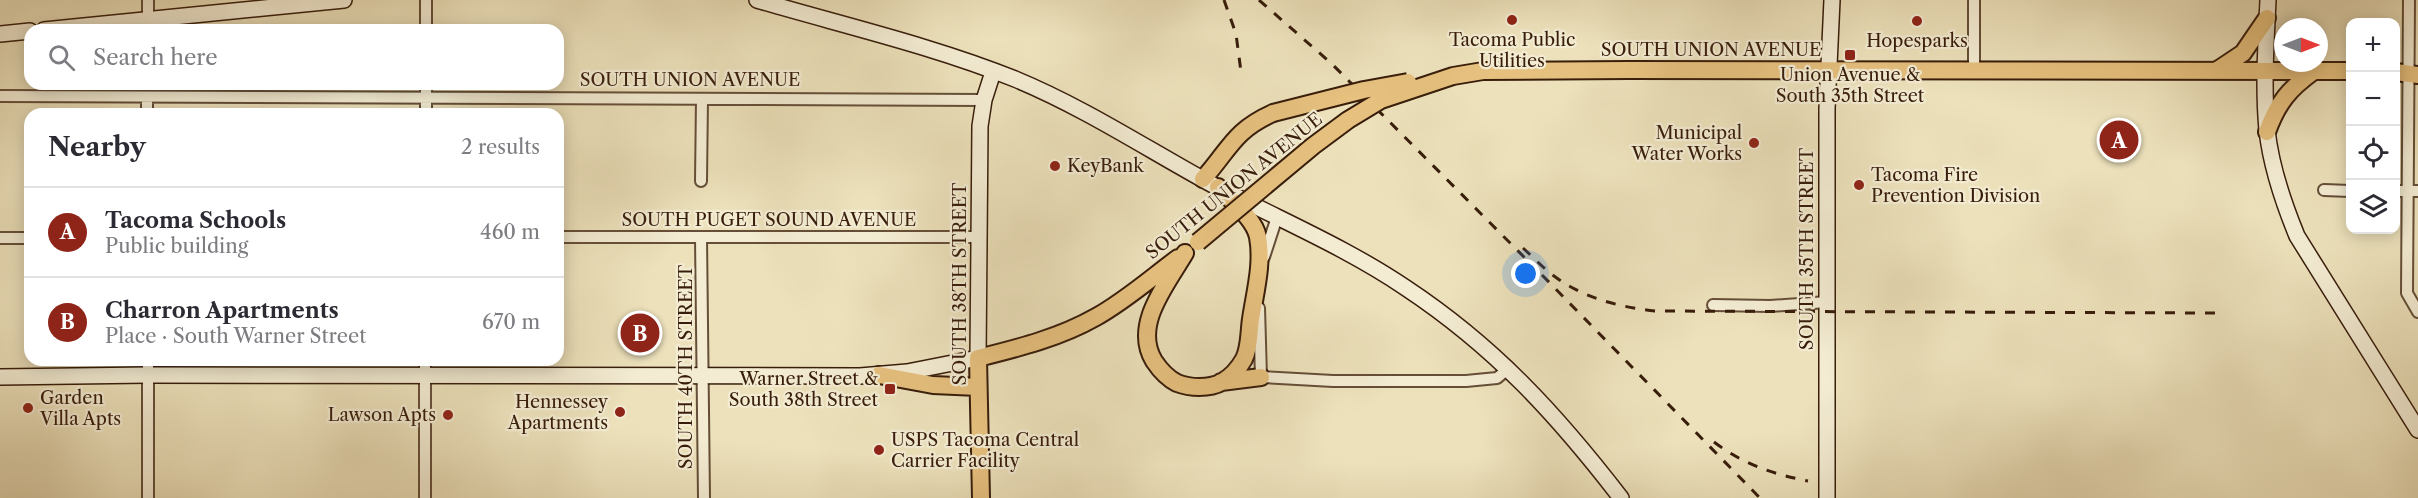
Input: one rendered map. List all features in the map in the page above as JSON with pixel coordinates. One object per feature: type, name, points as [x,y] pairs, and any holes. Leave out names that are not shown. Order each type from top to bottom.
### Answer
[{"type":"main road","points":[[106,24],[344,0]]},
{"type":"main road","points":[[757,0],[931,50],[1013,78],[1082,110],[1203,179],[1332,244],[1405,287],[1448,318],[1509,368],[1571,434],[1622,498]]},
{"type":"main road","name":"SOUTH 35TH STREET","points":[[1827,498],[1827,109],[1832,0]]},
{"type":"main road","points":[[2268,0],[2267,132],[2279,190],[2297,236],[2418,430]]},
{"type":"main road","points":[[2215,71],[2243,52],[2267,18]]},
{"type":"main road","points":[[0,34],[24,32]]},
{"type":"main road","name":"SOUTH UNION AVENUE","points":[[978,358],[1035,343],[1095,317],[1130,295],[1191,248],[1313,146],[1348,120],[1381,100],[1453,76],[1483,71],[1511,70],[2274,71]]},
{"type":"main road","name":"SOUTH UNION AVENUE","points":[[2328,71],[2346,71]]},
{"type":"main road","name":"SOUTH 38TH STREET","points":[[981,498],[978,387],[980,126],[984,100],[993,72]]},
{"type":"main road","points":[[2267,132],[2276,110],[2287,93],[2313,72]]},
{"type":"main road","points":[[1203,179],[1216,165],[1234,138],[1253,122],[1273,113],[1374,88],[1453,76]]},
{"type":"main road","points":[[1218,187],[1252,224],[1258,237],[1259,274],[1244,358],[1238,368],[1221,382]]},
{"type":"main road","points":[[1191,248],[1149,318],[1147,335],[1150,354],[1160,370],[1175,382],[1199,387],[1261,377]]},
{"type":"main road","points":[[0,377],[148,367],[425,367],[702,376],[879,375],[943,367],[978,358]]},
{"type":"main road","points":[[879,375],[933,385],[978,387]]},
{"type":"street","points":[[148,0],[148,20]]},
{"type":"street","points":[[426,0],[426,24]]},
{"type":"street","points":[[1974,0],[1974,70]]},
{"type":"street","points":[[2409,0],[2401,191],[2407,293],[2418,312]]},
{"type":"street","points":[[426,90],[426,108]]},
{"type":"street","name":"SOUTH UNION AVENUE","points":[[0,96],[984,100]]},
{"type":"street","points":[[147,97],[147,108]]},
{"type":"street","points":[[701,180],[702,99]]},
{"type":"street","points":[[2324,190],[2346,190]]},
{"type":"street","points":[[2401,191],[2418,191]]},
{"type":"street","points":[[1277,217],[1259,274],[1261,377],[1333,381],[1466,381],[1497,378],[1509,368]]},
{"type":"street","name":"SOUTH PUGET SOUND AVENUE","points":[[564,237],[980,237]]},
{"type":"street","name":"SOUTH 40TH STREET","points":[[701,237],[704,498]]},
{"type":"street","points":[[0,238],[24,238]]},
{"type":"street","points":[[1713,305],[1770,306],[1827,302]]},
{"type":"street","points":[[148,367],[148,498]]},
{"type":"street","points":[[425,367],[425,498]]},
{"type":"railway","points":[[1224,0],[1236,34],[1241,72]]},
{"type":"railway","points":[[1259,0],[1332,64],[1525,258]]},
{"type":"railway","points":[[1523,248],[1565,284],[1589,296],[1628,307],[1655,311],[2220,313]]},
{"type":"railway","points":[[1542,275],[1760,498]]},
{"type":"railway","points":[[1714,442],[1758,467],[1808,481]]},
{"type":"place","name":"Tacoma Public Utilities","points":[[1512,20]]},
{"type":"place","name":"Hopesparks","points":[[1917,21]]},
{"type":"place","name":"Union Avenue & South 35th Street","points":[[1850,55]]},
{"type":"place","name":"Tacoma Schools","points":[[2119,140]]},
{"type":"place","name":"Municipal Water Works","points":[[1754,143]]},
{"type":"place","name":"KeyBank","points":[[1055,166]]},
{"type":"place","name":"Tacoma Fire Prevention Division","points":[[1859,185]]},
{"type":"place","name":"Charron Apartments","points":[[640,333]]},
{"type":"place","name":"Warner Street & South 38th Street","points":[[890,389]]},
{"type":"place","name":"Garden Villa Apts","points":[[28,408]]},
{"type":"place","name":"Hennessey Apartments","points":[[620,412]]},
{"type":"place","name":"Lawson Apts","points":[[448,415]]},
{"type":"place","name":"USPS Tacoma Central Carrier Facility","points":[[879,450]]}]
